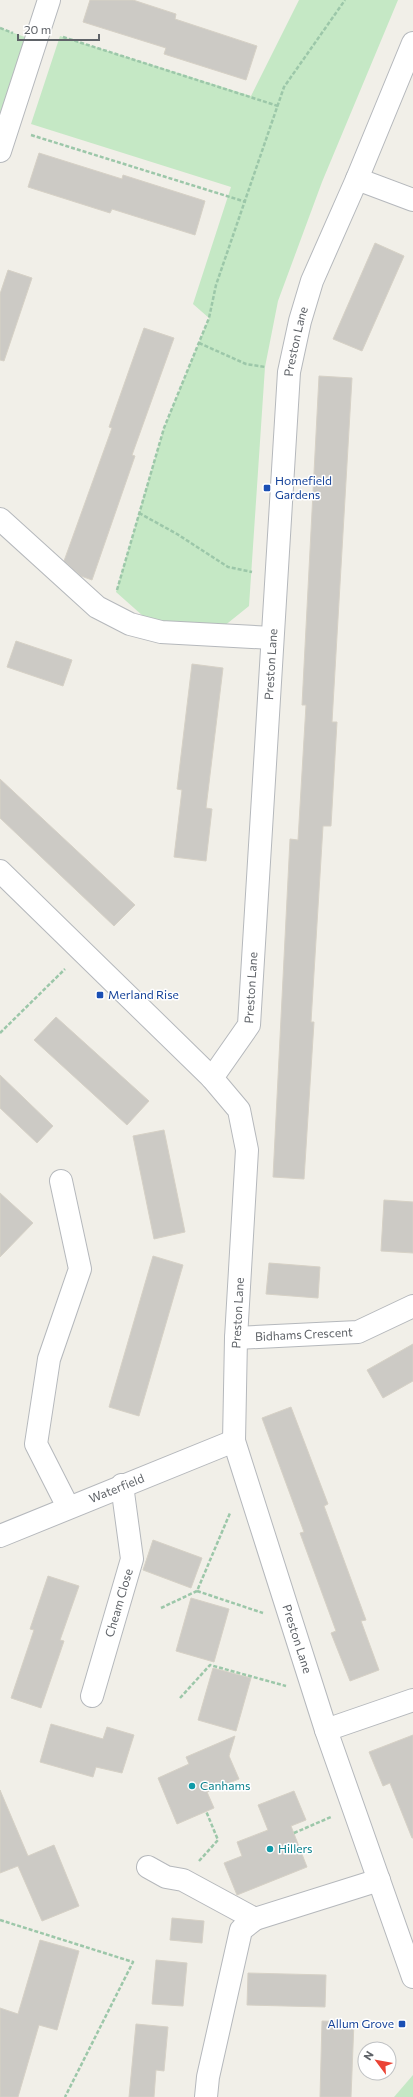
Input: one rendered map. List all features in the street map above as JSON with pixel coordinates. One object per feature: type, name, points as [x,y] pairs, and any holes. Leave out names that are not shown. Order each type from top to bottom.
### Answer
[{"type":"street","points":[[0,151],[9,128],[49,0]]},
{"type":"street","name":"Preston Lane","points":[[413,43],[357,179],[312,281],[300,321],[289,372],[249,1025],[212,1078],[239,1110],[247,1150],[236,1338],[234,1441],[326,1730],[413,1977]]},
{"type":"street","points":[[357,179],[413,200]]},
{"type":"street","points":[[0,519],[97,607],[130,624],[162,632],[272,638]]},
{"type":"street","points":[[0,871],[212,1078]]},
{"type":"street","points":[[61,1181],[80,1270],[49,1359],[36,1444],[68,1507]]},
{"type":"street","name":"Bidhams Crescent","points":[[236,1338],[358,1332],[413,1306]]},
{"type":"street","name":"Waterfield","points":[[0,1536],[122,1485],[234,1441]]},
{"type":"street","name":"Cheam Close","points":[[92,1696],[132,1559],[122,1485]]},
{"type":"street","points":[[326,1730],[413,1700]]},
{"type":"street","points":[[148,1867],[166,1877],[182,1880],[255,1919]]},
{"type":"street","points":[[206,2097],[208,2077],[241,1930],[255,1919],[379,1880]]},
{"type":"path","points":[[108,612],[116,592],[164,428],[209,318],[216,285],[246,202],[284,87],[345,0]]},
{"type":"path","points":[[39,30],[278,106]]},
{"type":"path","points":[[9,128],[246,202]]},
{"type":"path","points":[[199,343],[246,364],[289,372]]},
{"type":"path","points":[[138,513],[177,534],[228,567],[276,576]]},
{"type":"path","points":[[0,1033],[82,952]]},
{"type":"path","points":[[161,1608],[197,1590],[230,1511]]},
{"type":"path","points":[[197,1590],[292,1624]]},
{"type":"path","points":[[180,1698],[210,1665],[315,1694]]},
{"type":"path","points":[[294,1833],[354,1808]]},
{"type":"path","points":[[206,1811],[218,1840]]},
{"type":"path","points":[[0,1920],[133,1962],[65,2097]]},
{"type":"green space","points":[[299,0],[398,0],[322,182],[278,301],[265,367],[249,606],[213,635],[161,632],[116,592],[164,428],[209,318],[193,304],[231,187],[31,124],[60,36],[251,96]]},
{"type":"green space","points":[[0,28],[36,41],[12,118],[0,114]]},
{"type":"green space","points":[[413,2075],[413,2097],[394,2097]]},
{"type":"building","points":[[90,0],[133,0],[176,14],[175,19],[257,46],[246,80],[164,54],[166,48],[83,22]]},
{"type":"building","points":[[39,153],[122,179],[123,175],[205,201],[195,235],[112,209],[110,213],[28,187]]},
{"type":"building","points":[[375,243],[404,256],[362,351],[333,339]]},
{"type":"building","points":[[8,270],[32,278],[4,361],[0,360],[0,294]]},
{"type":"building","points":[[144,328],[174,338],[132,455],[135,456],[92,580],[81,576],[64,561],[112,428],[109,427]]},
{"type":"building","points":[[319,376],[352,378],[332,722],[337,722],[331,826],[323,826],[311,1022],[314,1022],[304,1179],[273,1177],[290,839],[298,840],[306,705],[302,705]]},
{"type":"building","points":[[16,641],[72,660],[63,686],[7,667]]},
{"type":"building","points":[[192,664],[223,668],[206,808],[212,809],[206,861],[174,857],[182,790],[177,789]]},
{"type":"building","points":[[0,779],[135,905],[114,926],[0,818]]},
{"type":"building","points":[[56,1017],[149,1101],[127,1125],[34,1040]]},
{"type":"building","points":[[0,1075],[53,1126],[37,1143],[0,1108]]},
{"type":"building","points":[[164,1130],[185,1232],[154,1239],[133,1136]]},
{"type":"building","points":[[0,1193],[33,1223],[0,1257]]},
{"type":"building","points":[[384,1200],[413,1202],[413,1253],[381,1251]]},
{"type":"building","points":[[153,1256],[183,1265],[139,1416],[109,1407]]},
{"type":"building","points":[[269,1263],[320,1267],[318,1298],[266,1294]]},
{"type":"building","points":[[413,1344],[413,1381],[383,1398],[367,1370]]},
{"type":"building","points":[[291,1407],[328,1504],[324,1506],[366,1620],[361,1621],[379,1670],[350,1681],[331,1633],[336,1631],[300,1533],[304,1532],[262,1418]]},
{"type":"building","points":[[153,1540],[202,1558],[191,1588],[143,1570]]},
{"type":"building","points":[[48,1576],[79,1586],[60,1640],[64,1641],[41,1708],[11,1698],[34,1630],[30,1629]]},
{"type":"building","points":[[191,1598],[229,1609],[214,1662],[176,1651]]},
{"type":"building","points":[[213,1668],[251,1678],[236,1731],[198,1720]]},
{"type":"building","points":[[51,1724],[103,1739],[107,1727],[134,1735],[122,1773],[96,1767],[93,1777],[40,1762]]},
{"type":"building","points":[[413,1735],[412,1838],[390,1783],[383,1786],[369,1752]]},
{"type":"building","name":"Canhams","points":[[235,1736],[229,1756],[239,1779],[207,1792],[214,1808],[177,1824],[158,1778],[189,1764],[186,1757]]},
{"type":"building","points":[[0,1790],[28,1856],[54,1845],[79,1906],[42,1921],[18,1866],[0,1873]]},
{"type":"building","name":"Hillers","points":[[294,1791],[306,1820],[291,1826],[307,1867],[237,1895],[224,1863],[242,1856],[237,1842],[268,1830],[258,1805]]},
{"type":"building","points":[[172,1918],[204,1921],[202,1943],[170,1940]]},
{"type":"building","points":[[40,1940],[79,1951],[57,2030],[39,2025],[18,2097],[0,2097],[0,2008],[18,2014]]},
{"type":"building","points":[[156,1960],[187,1963],[183,2006],[152,2004]]},
{"type":"building","points":[[248,1973],[326,1975],[325,2007],[247,2005]]},
{"type":"building","points":[[322,2021],[354,2022],[351,2097],[320,2097]]},
{"type":"building","points":[[136,2024],[168,2027],[164,2071],[156,2070],[154,2097],[129,2097]]},
{"type":"place","name":"Homefield Gardens","points":[[267,488]]},
{"type":"place","name":"Merland Rise","points":[[100,995]]},
{"type":"place","name":"Canhams","points":[[192,1786]]},
{"type":"place","name":"Hillers","points":[[270,1849]]},
{"type":"place","name":"Allum Grove","points":[[402,2024]]}]
